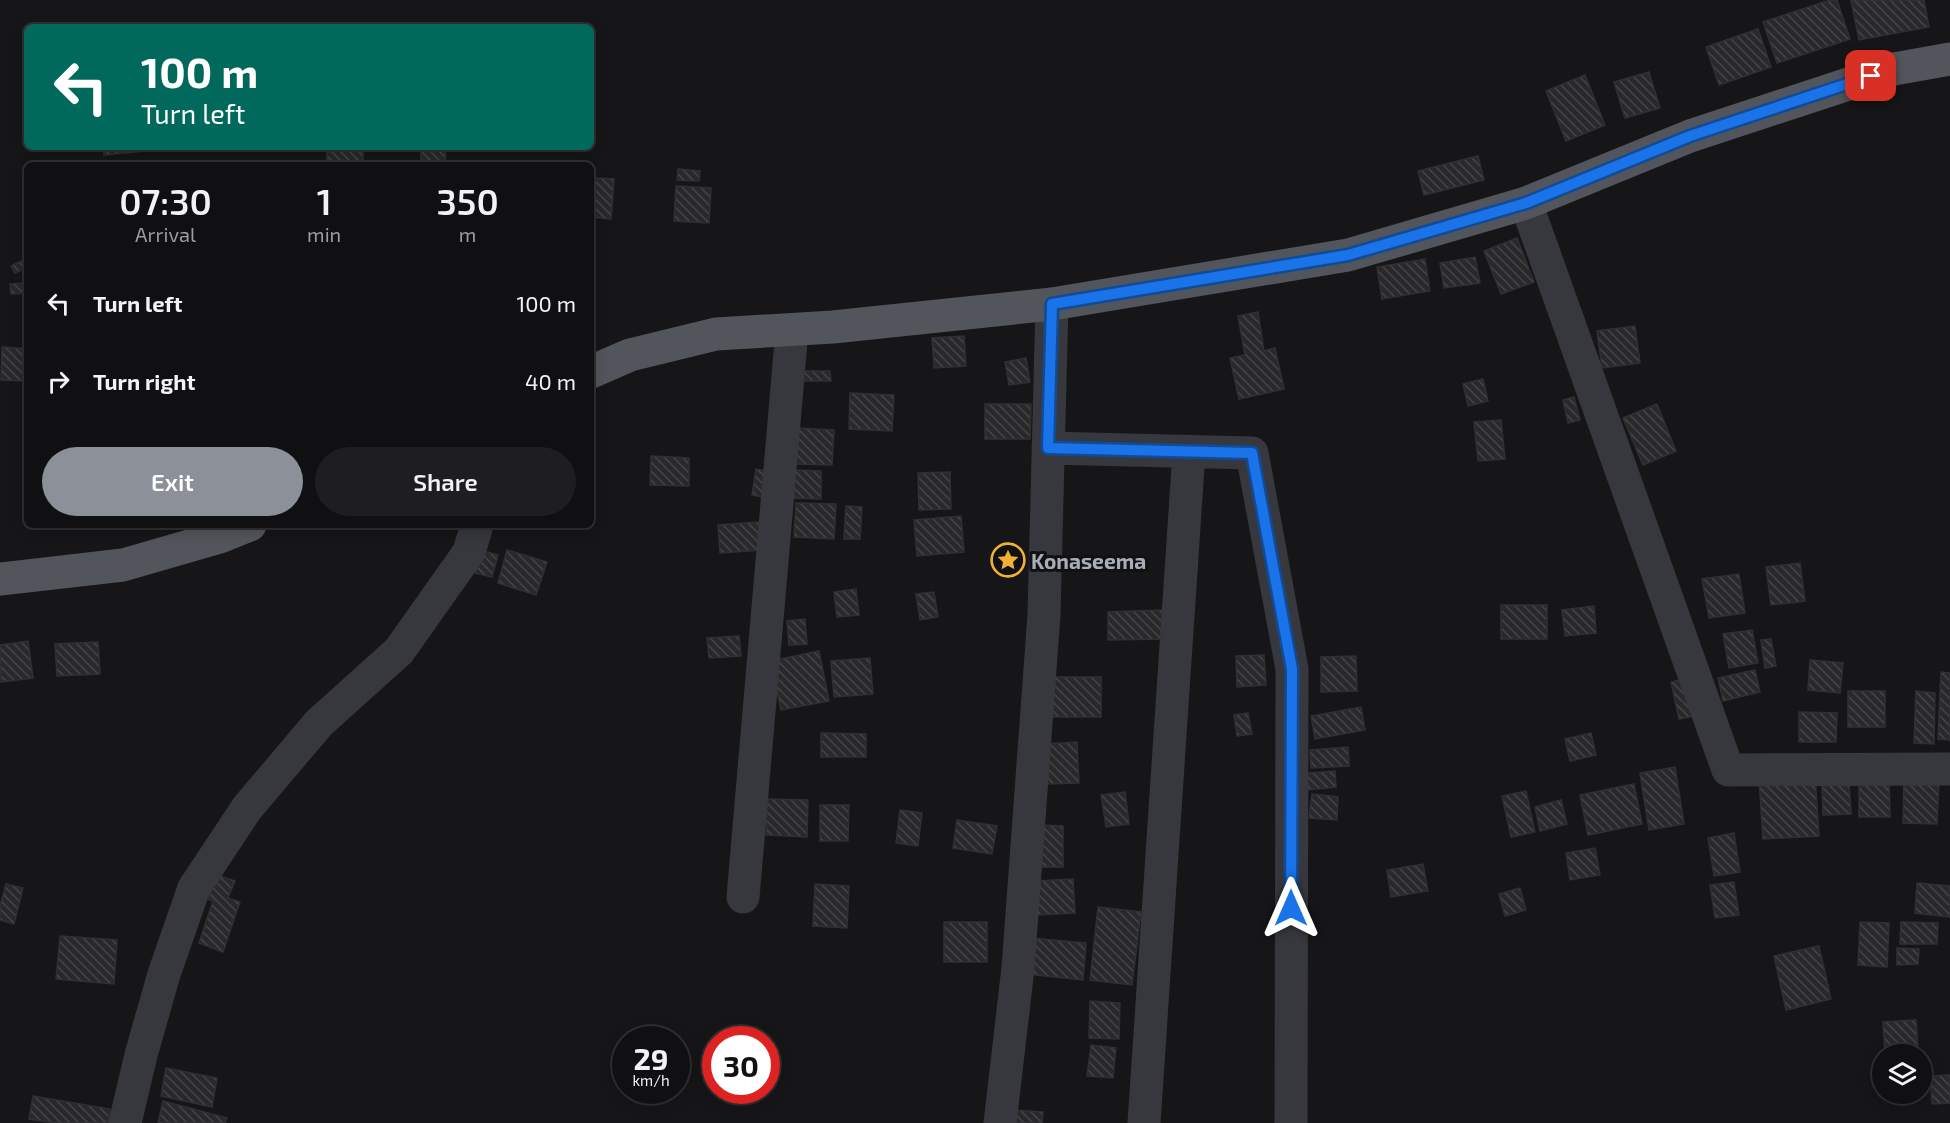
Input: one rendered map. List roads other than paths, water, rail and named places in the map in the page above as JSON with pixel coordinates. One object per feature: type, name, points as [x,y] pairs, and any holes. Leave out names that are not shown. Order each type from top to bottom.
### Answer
[{"type":"main road","points":[[594,371],[630,355],[716,334],[833,327],[1052,304],[1348,255],[1526,203],[1690,136],[1894,69],[1950,59]]},
{"type":"main road","points":[[0,579],[123,565],[220,537],[242,528]]},
{"type":"street","points":[[1526,203],[1728,770],[1950,769]]},
{"type":"street","points":[[1000,1123],[1018,968],[1044,615],[1052,304]]},
{"type":"street","points":[[743,897],[792,330]]},
{"type":"street","points":[[1048,448],[1252,453],[1292,669],[1291,1123]]},
{"type":"street","points":[[1144,1123],[1189,452]]},
{"type":"street","points":[[125,1123],[164,974],[194,888],[247,808],[320,723],[399,651],[469,552],[476,528]]},
{"type":"place","name":"Konaseema","points":[[1008,560]]}]
